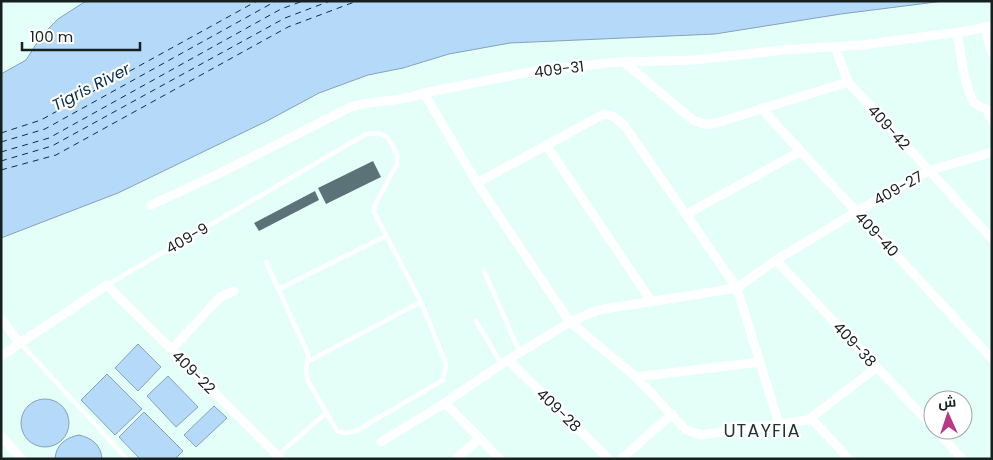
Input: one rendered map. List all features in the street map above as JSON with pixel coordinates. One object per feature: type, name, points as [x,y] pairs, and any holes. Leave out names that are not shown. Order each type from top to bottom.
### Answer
[{"type":"street","name":"409-31","points":[[151,205],[216,175],[350,107],[364,102],[414,98],[424,93],[534,71],[624,62],[694,60],[782,50],[872,44],[988,27]]},
{"type":"street","points":[[988,27],[992,52]]},
{"type":"street","points":[[957,33],[970,98],[976,104],[989,107],[992,121]]},
{"type":"street","points":[[624,62],[693,120],[704,124],[713,124],[848,82],[835,47]]},
{"type":"street","name":"409-42","points":[[848,82],[992,239]]},
{"type":"street","points":[[424,93],[477,183],[570,322],[636,377],[686,430],[701,435],[804,421],[811,418],[877,367]]},
{"type":"street","name":"409-40","points":[[762,108],[992,359]]},
{"type":"street","points":[[477,183],[604,114],[614,117],[624,125],[737,288],[780,424]]},
{"type":"street","points":[[546,146],[651,301]]},
{"type":"street","points":[[687,214],[801,151]]},
{"type":"street","name":"409-27","points":[[737,288],[776,260],[928,171],[992,152]]},
{"type":"street","name":"409-38","points":[[776,260],[923,417]]},
{"type":"street","name":"409-9","points":[[1,356],[107,285]]},
{"type":"street","name":"409-22","points":[[107,285],[278,458]]},
{"type":"street","points":[[381,442],[570,322],[598,310],[737,288]]},
{"type":"street","points":[[172,349],[220,297],[234,291]]},
{"type":"street","points":[[1,319],[20,343]]},
{"type":"street","name":"409-28","points":[[505,362],[609,459]]},
{"type":"street","points":[[636,377],[760,362]]},
{"type":"street","points":[[445,403],[500,459]]},
{"type":"street","points":[[620,459],[672,414]]},
{"type":"street","points":[[811,418],[849,459]]},
{"type":"street","points":[[1,436],[22,459]]},
{"type":"street","points":[[456,459],[479,439]]},
{"type":"street","name":"409-38","points":[[944,440],[962,459]]},
{"type":"lane","name":"409-9","points":[[107,285],[366,134],[379,133],[388,138],[397,155],[397,164],[375,205],[374,212],[386,236]]},
{"type":"lane","points":[[266,262],[308,354],[306,371],[308,382],[337,431],[344,433],[356,431],[436,386],[443,380],[446,364],[421,302],[386,236],[279,289]]},
{"type":"lane","points":[[484,271],[520,353]]},
{"type":"lane","points":[[307,362],[421,302]]},
{"type":"lane","points":[[476,321],[505,362]]},
{"type":"lane","points":[[20,343],[127,459]]},
{"type":"lane","points":[[278,458],[326,413]]},
{"type":"water","name":"Tigris River","points":[[86,1],[944,1],[841,14],[715,34],[510,43],[449,54],[403,68],[368,75],[319,93],[267,121],[118,193],[1,238],[1,74],[26,60],[42,35],[58,19]]},
{"type":"water","points":[[138,344],[161,367],[138,391],[115,368]]},
{"type":"water","points":[[107,374],[142,409],[115,435],[81,400]]},
{"type":"water","points":[[168,376],[198,407],[176,427],[147,396]]},
{"type":"water","points":[[45,399],[54,401],[62,406],[67,414],[69,423],[67,432],[62,440],[54,445],[45,447],[36,445],[28,440],[23,432],[21,423],[23,414],[28,406],[36,401]]},
{"type":"water","points":[[214,406],[227,418],[196,447],[184,435]]},
{"type":"water","points":[[144,412],[183,451],[175,459],[140,459],[119,437]]},
{"type":"water","points":[[79,435],[88,438],[98,446],[102,459],[55,459],[57,450],[62,443],[69,438]]},
{"type":"building","points":[[373,161],[381,177],[326,204],[318,188]]},
{"type":"building","points":[[315,191],[319,200],[259,231],[254,223]]},
{"type":"ferry route","points":[[1,133],[41,120],[257,1]]},
{"type":"ferry route","points":[[1,142],[45,129],[276,1]]},
{"type":"ferry route","points":[[1,152],[49,138],[281,9],[303,1]]},
{"type":"ferry route","points":[[1,161],[52,146],[285,18],[330,1]]},
{"type":"ferry route","points":[[1,170],[56,155],[288,27],[357,1]]},
{"type":"district","name":"UTAYFIA","points":[[762,430]]}]
